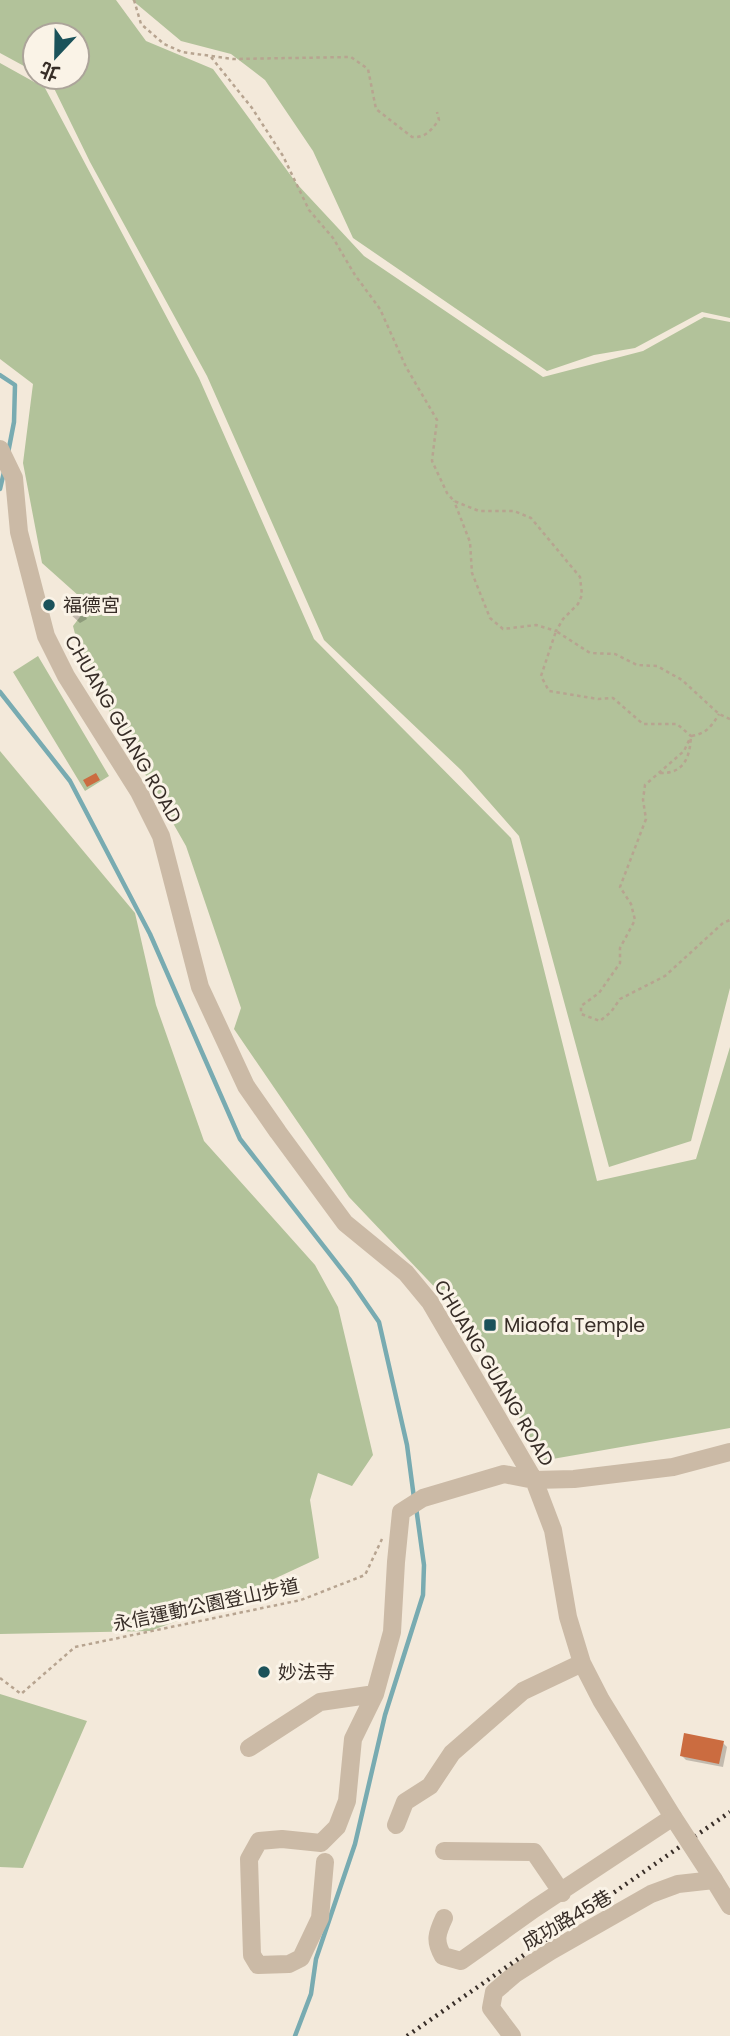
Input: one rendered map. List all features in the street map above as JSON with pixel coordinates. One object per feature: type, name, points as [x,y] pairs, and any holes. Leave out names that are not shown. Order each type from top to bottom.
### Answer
[{"type":"street","name":"CHUANG GUANG ROAD","points":[[1,450],[14,478],[19,532],[46,636],[66,676],[139,792],[161,836],[200,988],[246,1086],[345,1223],[405,1273],[430,1302],[534,1480],[553,1530],[568,1617],[582,1663],[601,1700],[713,1880]]},
{"type":"street","points":[[325,1862],[320,1918],[301,1958],[289,1964],[258,1965],[252,1955],[249,1859],[259,1841],[282,1839],[321,1843],[337,1827],[347,1801],[353,1739],[375,1694],[392,1632],[401,1512],[415,1503],[504,1474],[534,1480],[574,1479],[673,1467],[730,1452]]},
{"type":"street","points":[[396,1825],[405,1802],[430,1786],[452,1753],[523,1691],[582,1663]]},
{"type":"street","points":[[249,1748],[320,1702],[375,1694]]},
{"type":"street","points":[[444,1918],[436,1937],[438,1947],[443,1956],[461,1961],[673,1817]]},
{"type":"street","points":[[444,1851],[534,1852],[562,1892]]},
{"type":"street","points":[[713,1880],[730,1906]]},
{"type":"street","name":"成功路45巷","points":[[512,2036],[491,2008],[494,1992],[515,1975],[551,1951],[651,1894],[678,1884],[713,1880]]},
{"type":"path","points":[[134,0],[141,24],[163,44],[182,52],[233,60],[351,57],[368,69],[376,109],[412,137],[418,138],[429,133],[439,120],[437,112]]},
{"type":"path","points":[[211,57],[252,108],[283,156],[309,210],[333,239],[380,309],[406,367],[437,420],[432,461],[437,476],[454,501],[470,542],[472,573],[490,618],[503,629],[536,625],[556,631],[590,653],[615,654],[637,665],[657,666],[682,680],[719,714],[730,719]]},
{"type":"path","points":[[454,501],[479,510],[514,511],[531,518],[580,577],[582,595],[556,631],[541,676],[549,691],[598,699],[613,698],[643,724],[677,724],[691,736],[700,735],[711,727],[719,714]]},
{"type":"path","points":[[691,736],[684,751],[645,785],[643,800],[646,819],[620,887],[631,904],[635,919],[620,948],[620,963],[599,993],[581,1006],[581,1014],[600,1021],[620,999],[665,976],[723,923],[730,920]]},
{"type":"path","points":[[659,773],[669,773],[683,767],[690,754],[691,736]]},
{"type":"path","name":"永信運動公園登山步道","points":[[0,1678],[21,1694],[75,1647],[301,1600],[365,1575],[382,1539]]},
{"type":"green space","points":[[0,0],[116,0],[146,41],[213,69],[297,184],[364,256],[543,377],[643,351],[704,317],[730,322],[730,988],[691,1141],[609,1167],[519,836],[461,770],[324,640],[207,376],[90,162],[55,91],[91,91],[91,21],[21,21],[21,64],[0,53]]},
{"type":"green space","points":[[132,0],[730,0],[730,318],[702,312],[635,348],[594,355],[547,371],[353,238],[313,151],[265,80],[231,54],[181,41]]},
{"type":"green space","points":[[0,63],[21,75],[21,91],[47,91],[199,378],[314,639],[511,838],[597,1181],[696,1159],[730,1047],[730,1428],[541,1461],[468,1315],[444,1297],[349,1197],[234,1029],[241,1008],[186,846],[83,665],[73,626],[89,605],[42,563],[23,463],[33,384],[0,359]]},
{"type":"green space","points":[[38,656],[109,776],[85,791],[13,672]]},
{"type":"green space","points":[[0,751],[135,913],[156,1005],[204,1141],[315,1265],[338,1307],[373,1455],[352,1486],[318,1473],[310,1500],[319,1558],[212,1608],[150,1631],[0,1634]]},
{"type":"green space","points":[[0,1694],[87,1721],[23,1868],[0,1867]]},
{"type":"building","points":[[72,596],[79,610],[69,615],[62,600]]},
{"type":"building","points":[[96,773],[100,780],[87,787],[83,780]]},
{"type":"building","points":[[684,1733],[724,1741],[719,1764],[680,1756]]},
{"type":"waterway","points":[[0,375],[15,385],[14,422],[8,453]]},
{"type":"waterway","points":[[0,489],[4,472]]},
{"type":"waterway","points":[[0,692],[70,781],[150,934],[240,1139],[350,1280],[379,1322],[407,1445],[414,1498]]},
{"type":"waterway","points":[[295,2036],[311,1994],[316,1959],[355,1844],[385,1715],[423,1595],[424,1565],[416,1507]]},
{"type":"railway","points":[[407,2036],[730,1812]]},
{"type":"place","name":"福德宮","points":[[49,605]]},
{"type":"place","name":"Miaofa Temple","points":[[490,1325]]},
{"type":"place","name":"妙法寺","points":[[264,1672]]}]
